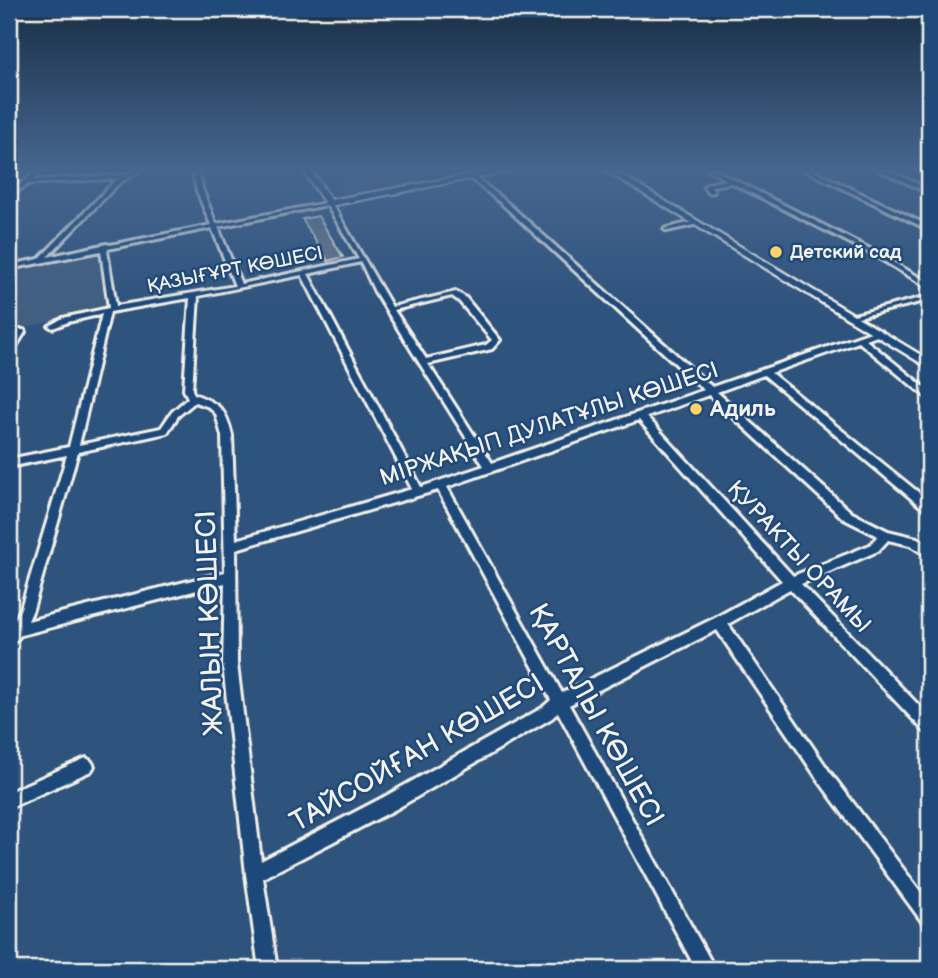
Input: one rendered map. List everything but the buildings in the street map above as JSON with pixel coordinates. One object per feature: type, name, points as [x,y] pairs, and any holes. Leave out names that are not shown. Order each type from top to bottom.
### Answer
[{"type":"street","points":[[41,260],[84,216]]},
{"type":"street","points":[[210,216],[239,288]]},
{"type":"street","points":[[9,267],[262,216]]},
{"type":"street","points":[[337,216],[373,282],[490,468]]},
{"type":"street","points":[[516,216],[848,516],[873,531],[902,537],[929,552]]},
{"type":"street","points":[[684,216],[929,365]]},
{"type":"street","points":[[801,216],[874,253],[929,286]]},
{"type":"street","points":[[903,216],[929,228]]},
{"type":"street","points":[[667,229],[696,223]]},
{"type":"street","points":[[13,634],[27,609],[110,310],[104,251],[107,246]]},
{"type":"street","name":"ҚАЗЫҒҰРТ КӨШЕСІ","points":[[54,326],[66,320],[110,310],[239,288],[363,260]]},
{"type":"street","points":[[305,274],[418,491]]},
{"type":"street","points":[[391,309],[453,294],[462,299],[496,340],[489,347],[424,362]]},
{"type":"street","points":[[9,463],[164,431],[175,414],[194,398],[187,390],[194,295]]},
{"type":"street","points":[[850,317],[929,298]]},
{"type":"street","points":[[9,351],[21,332]]},
{"type":"street","name":"МІРЖАҚЫП ДУЛАТҰЛЫ КӨШЕСІ","points":[[231,546],[441,485],[877,333]]},
{"type":"street","points":[[861,340],[929,395]]},
{"type":"street","points":[[765,372],[929,507]]},
{"type":"street","name":"ЖАЛЫН КӨШЕСІ","points":[[194,398],[216,406],[224,413],[227,436],[232,576],[230,664],[254,874],[268,969]]},
{"type":"street","name":"ҚУРАКТЫ ОРАМЫ","points":[[640,416],[791,582],[929,726]]},
{"type":"street","name":"ҚАРТАЛЫ КӨШЕСІ","points":[[441,485],[706,969]]},
{"type":"street","name":"ТАЙСОЙҒАН КӨШЕСІ","points":[[254,874],[390,803],[547,713],[558,703],[719,622],[791,582],[874,548],[886,535]]},
{"type":"street","points":[[13,634],[232,576]]},
{"type":"street","points":[[719,622],[824,776],[929,916]]},
{"type":"street","points":[[9,800],[86,766]]},
{"type":"shaded area","points":[[98,255],[110,309],[13,330],[9,341],[9,273]]},
{"type":"place","name":"Детский сад","points":[[776,252]]},
{"type":"place","name":"Адиль","points":[[696,409]]}]
